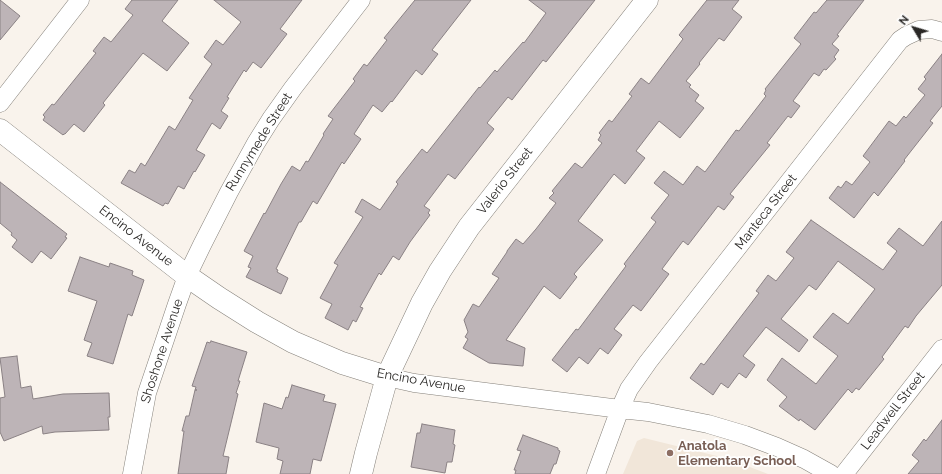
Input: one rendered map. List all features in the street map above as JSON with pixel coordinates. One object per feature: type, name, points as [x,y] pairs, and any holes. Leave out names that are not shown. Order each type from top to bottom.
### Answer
[{"type":"street","points":[[0,103],[80,0]]},
{"type":"street","name":"Runnymede Street","points":[[188,276],[229,192],[270,119],[361,0]]},
{"type":"street","name":"Valerio Street","points":[[361,474],[387,377],[422,303],[440,270],[469,227],[647,0]]},
{"type":"street","name":"Manteca Street","points":[[596,474],[629,389],[648,362],[900,40],[919,30],[934,31]]},
{"type":"street","name":"Encino Avenue","points":[[0,130],[188,276],[219,298],[257,322],[293,342],[342,363],[387,377],[414,382],[663,414],[708,424],[745,435],[777,447],[804,459],[831,474]]},
{"type":"street","name":"Shoshone Avenue","points":[[132,474],[147,393],[188,276]]},
{"type":"street","name":"Leadwell Street","points":[[844,474],[942,349]]},
{"type":"shaded area","name":"Anatola Elementary School","points":[[644,438],[729,459],[768,474],[623,474],[637,441]]},
{"type":"building","points":[[0,0],[20,16],[0,40]]},
{"type":"building","points":[[132,0],[178,0],[162,21],[189,43],[167,71],[143,53],[103,103],[105,105],[84,132],[74,124],[63,135],[43,120],[45,117],[43,115],[52,104],[54,105],[96,53],[93,51],[104,37],[111,42],[133,15],[125,9]]},
{"type":"building","points":[[214,0],[302,0],[280,29],[287,34],[261,68],[253,62],[246,72],[244,70],[227,97],[229,98],[221,111],[228,116],[220,129],[212,123],[196,150],[205,155],[195,172],[194,171],[184,189],[178,186],[168,204],[165,203],[163,206],[121,183],[129,170],[135,173],[141,163],[145,166],[169,126],[175,130],[193,100],[189,98],[212,64],[204,57],[216,40],[223,45],[241,22]]},
{"type":"building","points":[[415,0],[471,0],[432,50],[438,54],[422,75],[416,70],[392,102],[391,101],[382,112],[373,105],[354,134],[361,139],[344,164],[342,162],[317,204],[313,201],[301,222],[299,222],[276,269],[278,270],[277,272],[288,278],[281,294],[246,277],[251,268],[248,267],[253,256],[244,251],[281,184],[292,166],[300,171],[306,161],[308,162],[333,119],[328,116],[355,81],[353,79],[364,64],[367,66],[387,40],[384,38]]},
{"type":"building","points":[[529,0],[595,0],[546,62],[543,60],[512,100],[508,97],[487,123],[494,129],[455,179],[448,174],[424,206],[430,210],[428,213],[430,215],[399,260],[393,256],[381,275],[379,273],[360,307],[363,308],[356,322],[353,320],[348,330],[325,318],[332,304],[320,298],[338,265],[334,263],[363,217],[355,212],[362,199],[380,210],[398,184],[396,182],[422,149],[427,153],[479,87],[480,88],[495,70],[497,72],[523,42],[524,43],[546,13]]},
{"type":"building","points":[[707,0],[739,0],[732,9],[742,17],[724,41],[719,38],[686,81],[691,85],[689,87],[699,95],[695,101],[704,108],[680,138],[659,121],[636,151],[645,158],[625,184],[614,174],[578,221],[603,240],[574,274],[577,277],[560,299],[544,286],[506,340],[525,348],[523,366],[489,363],[463,348],[468,339],[465,337],[468,332],[464,320],[473,304],[479,307],[499,278],[492,274],[507,251],[516,239],[523,244],[536,229],[556,203],[549,198],[554,193],[552,191],[575,163],[582,168],[602,143],[598,140],[601,135],[599,133],[609,120],[612,122],[632,96],[629,94],[641,78],[649,84],[683,39],[679,35]]},
{"type":"building","points":[[827,0],[864,0],[837,35],[839,36],[832,44],[839,50],[834,57],[836,59],[826,70],[824,69],[819,76],[814,73],[793,101],[800,106],[791,118],[788,116],[767,143],[770,145],[730,194],[734,197],[724,210],[718,206],[688,245],[683,241],[662,269],[669,274],[641,311],[633,305],[614,329],[622,335],[608,354],[600,348],[588,364],[579,357],[567,372],[552,360],[576,329],[578,330],[626,266],[624,264],[656,222],[651,218],[669,195],[654,183],[664,171],[683,185],[697,166],[705,172],[736,130],[739,131],[766,96],[764,94],[765,89],[801,44],[794,38],[814,12],[816,13]]},
{"type":"building","points":[[942,54],[942,106],[930,121],[933,123],[878,196],[874,192],[854,218],[829,198],[838,186],[841,188],[846,181],[852,185],[870,162],[863,156],[889,121],[896,126],[904,116],[906,118],[925,95],[918,89],[926,79],[924,77]]},
{"type":"building","points":[[0,182],[67,234],[65,237],[67,238],[51,259],[41,251],[32,263],[12,247],[17,240],[11,235],[12,233],[0,223]]},
{"type":"building","points":[[811,220],[883,270],[897,251],[887,243],[899,228],[923,246],[942,221],[942,285],[908,328],[905,326],[882,357],[884,359],[859,390],[856,388],[852,393],[848,389],[815,430],[800,419],[799,421],[779,406],[787,397],[767,380],[782,358],[816,384],[838,356],[813,337],[833,313],[848,324],[875,289],[838,261],[816,290],[809,285],[781,319],[808,340],[799,352],[766,327],[743,356],[755,365],[746,378],[739,373],[728,388],[721,383],[713,395],[690,378],[701,363],[704,365],[759,293],[756,291],[768,275],[776,281],[794,258],[786,252]]},
{"type":"building","points":[[80,257],[109,267],[110,263],[133,271],[132,275],[144,280],[132,316],[128,314],[113,364],[87,356],[92,343],[84,340],[97,301],[68,291]]},
{"type":"building","points":[[211,341],[247,352],[238,381],[240,381],[236,393],[238,394],[223,456],[229,457],[226,474],[178,474],[184,431],[182,431],[186,416],[189,416],[196,387],[192,386],[207,342],[210,343]]},
{"type":"building","points":[[17,356],[21,388],[31,386],[33,399],[63,394],[109,393],[109,430],[55,432],[43,434],[42,426],[4,441],[0,432],[0,398],[5,397],[0,358]]},
{"type":"building","points":[[292,385],[325,395],[323,401],[336,404],[321,461],[313,459],[310,474],[280,474],[283,461],[277,459],[279,448],[256,442],[264,403],[282,409],[286,397],[288,398]]},
{"type":"building","points":[[942,420],[942,474],[908,474],[919,461],[912,455],[924,439],[926,441]]},
{"type":"building","points":[[422,424],[455,430],[453,444],[455,445],[452,462],[447,462],[445,473],[411,467],[417,433],[420,433]]},
{"type":"building","points":[[523,435],[558,448],[560,451],[556,464],[554,464],[550,474],[515,474],[516,470],[514,470],[521,451],[517,450]]},
{"type":"place","name":"Anatola Elementary School","points":[[670,453]]}]
